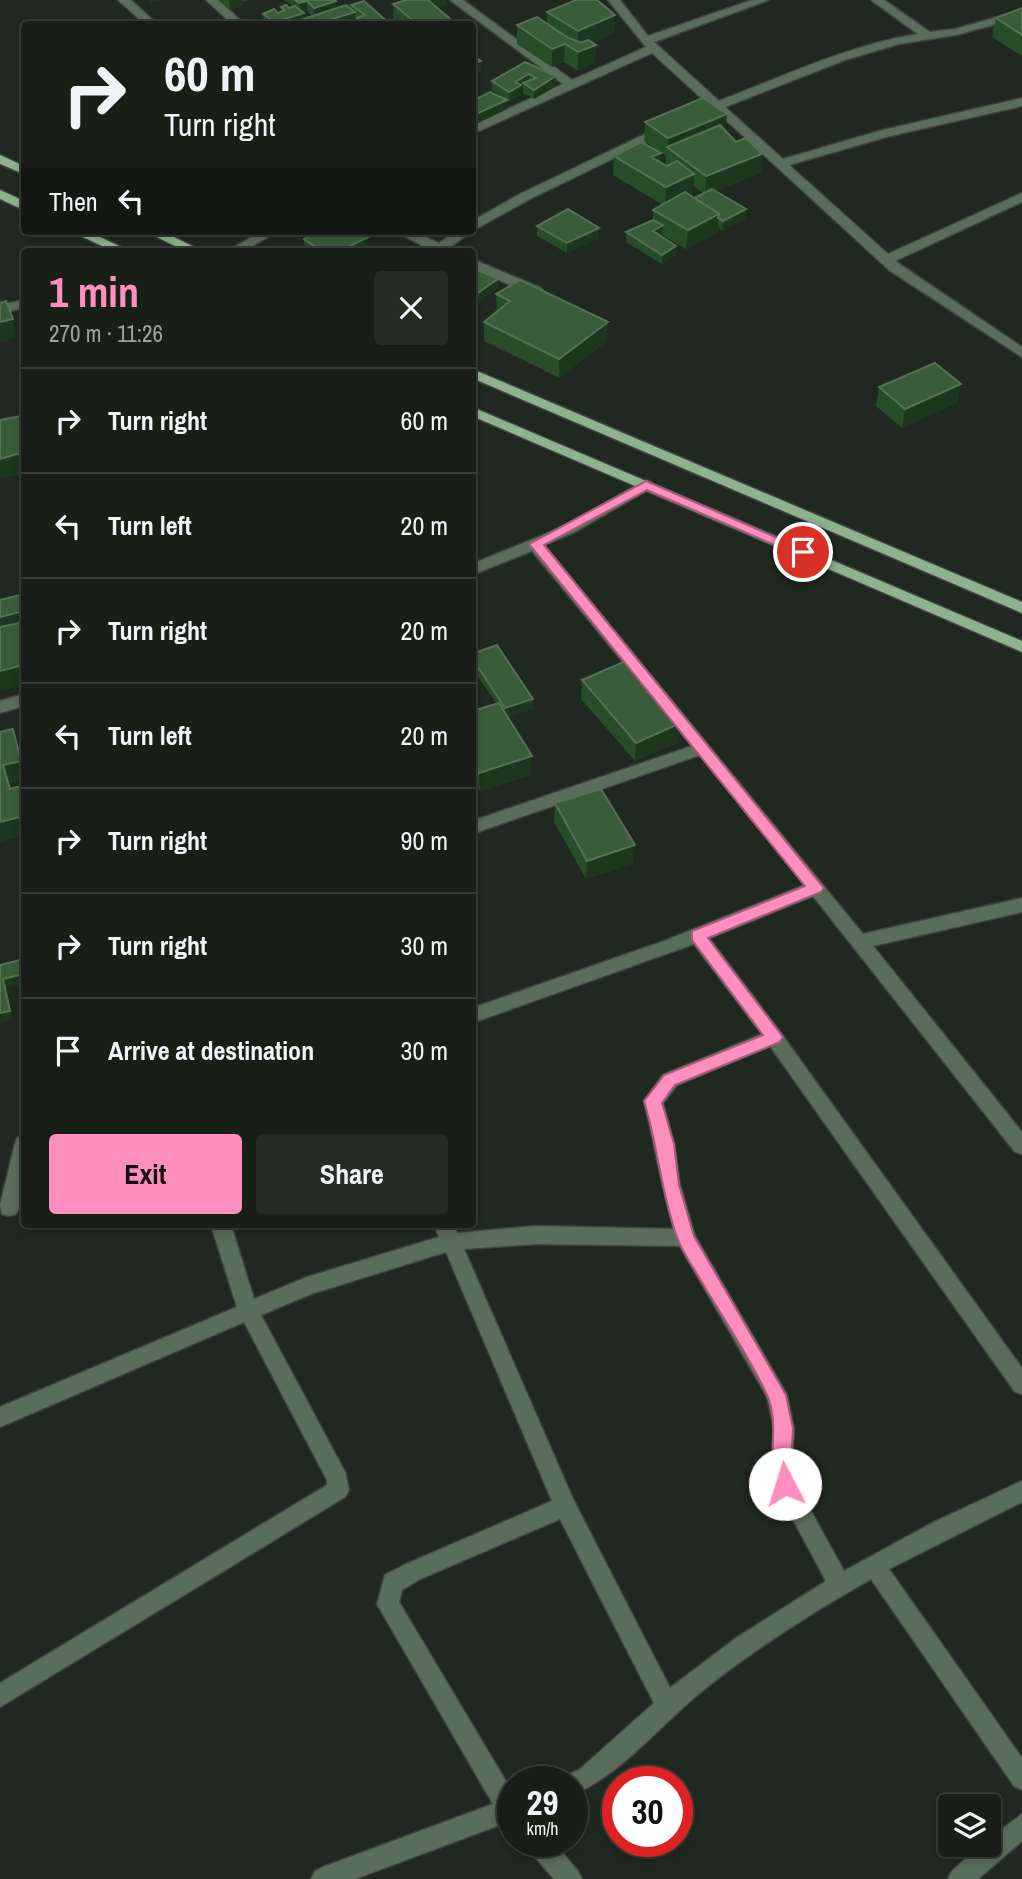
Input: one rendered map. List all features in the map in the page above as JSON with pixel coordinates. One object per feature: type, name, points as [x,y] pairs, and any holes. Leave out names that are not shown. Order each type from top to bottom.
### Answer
[{"type":"main road","points":[[0,159],[21,169]]},
{"type":"main road","points":[[0,194],[21,204]]},
{"type":"main road","points":[[85,235],[116,248]]},
{"type":"main road","points":[[160,235],[189,248]]},
{"type":"main road","points":[[476,375],[1022,608]]},
{"type":"main road","points":[[476,413],[1022,647]]},
{"type":"street","points":[[124,0],[148,21]]},
{"type":"street","points":[[212,0],[235,21]]},
{"type":"street","points":[[456,0],[500,36],[571,85]]},
{"type":"street","points":[[476,128],[650,45],[764,0]]},
{"type":"street","points":[[877,0],[929,37]]},
{"type":"street","points":[[610,2],[650,45],[886,260],[1022,353]]},
{"type":"street","points":[[476,224],[611,153],[717,105],[841,58],[897,41],[929,37],[1022,13]]},
{"type":"street","points":[[500,36],[513,32]]},
{"type":"street","points":[[782,163],[887,133],[1022,102]]},
{"type":"street","points":[[886,260],[1022,197]]},
{"type":"street","points":[[240,248],[264,235]]},
{"type":"street","points":[[410,235],[439,248]]},
{"type":"street","points":[[445,248],[461,235]]},
{"type":"street","points":[[476,265],[554,299]]},
{"type":"street","points":[[0,309],[21,305]]},
{"type":"street","points":[[476,568],[570,529],[646,485]]},
{"type":"street","points":[[535,544],[860,942],[1022,1146]]},
{"type":"street","points":[[0,706],[21,702]]},
{"type":"street","points":[[476,827],[703,748]]},
{"type":"street","points":[[476,1016],[698,936],[816,888]]},
{"type":"street","points":[[860,942],[1022,905]]},
{"type":"street","points":[[698,936],[774,1037],[1022,1385]]},
{"type":"street","points":[[774,1037],[670,1080],[653,1101],[666,1144],[670,1185],[686,1238],[777,1395],[784,1429],[782,1461],[785,1484],[841,1587]]},
{"type":"street","points":[[11,1208],[21,1159]]},
{"type":"street","points":[[0,1696],[338,1489],[338,1479],[248,1310],[222,1228]]},
{"type":"street","points":[[0,1417],[248,1310],[447,1234],[686,1238]]},
{"type":"street","points":[[447,1234],[565,1506],[668,1707]]},
{"type":"street","points":[[588,1777],[707,1673],[797,1612],[951,1523],[1022,1491]]},
{"type":"street","points":[[497,1787],[388,1604],[393,1583],[412,1572],[565,1506]]},
{"type":"street","points":[[875,1567],[1022,1778]]},
{"type":"street","points":[[323,1879],[497,1816]]},
{"type":"street","points":[[960,1879],[1022,1826]]},
{"type":"street","points":[[550,1857],[570,1879]]},
{"type":"building","points":[[295,0],[336,1],[314,8],[307,1],[299,3]]},
{"type":"building","points":[[406,0],[428,0],[452,21],[413,21],[393,4]]},
{"type":"building","points":[[576,0],[597,0],[615,15],[578,31],[547,12]]},
{"type":"building","points":[[364,1],[387,21],[362,21],[357,18],[365,15],[351,5]]},
{"type":"building","points":[[346,5],[355,12],[329,20],[297,21]]},
{"type":"building","points":[[295,6],[304,13],[278,21],[263,14],[274,9],[278,13],[285,10],[281,7]]},
{"type":"building","points":[[1022,8],[1022,35],[996,18]]},
{"type":"building","points":[[537,17],[567,37],[581,43],[588,40],[596,45],[578,52],[565,44],[552,49],[517,25]]},
{"type":"building","points":[[525,62],[556,76],[534,90],[523,83],[536,78],[529,74],[515,82],[521,85],[509,92],[492,81]]},
{"type":"building","points":[[490,92],[507,100],[476,114],[476,99]]},
{"type":"building","points":[[703,98],[727,114],[668,138],[645,122]]},
{"type":"building","points":[[720,125],[736,142],[746,138],[762,154],[706,176],[667,147]]},
{"type":"building","points":[[641,142],[661,153],[651,157],[667,166],[677,161],[694,174],[666,187],[614,156]]},
{"type":"building","points":[[712,189],[746,209],[723,221],[718,218],[719,214],[694,198]]},
{"type":"building","points":[[685,192],[719,214],[688,230],[653,210]]},
{"type":"building","points":[[568,209],[599,228],[567,243],[537,226]]},
{"type":"building","points":[[653,220],[663,225],[653,231],[676,246],[662,255],[626,232]]},
{"type":"building","points":[[311,235],[368,237],[347,248],[317,248],[304,239]]},
{"type":"building","points":[[476,269],[498,279],[476,294]]},
{"type":"building","points":[[520,280],[608,322],[559,359],[484,322],[510,301],[496,294]]},
{"type":"building","points":[[6,301],[13,319],[0,322],[0,303]]},
{"type":"building","points":[[935,363],[961,384],[905,409],[879,387]]},
{"type":"building","points":[[21,416],[21,453],[0,459],[0,420]]},
{"type":"building","points":[[21,595],[21,612],[0,617],[0,600]]},
{"type":"building","points":[[21,623],[21,666],[0,671],[0,627]]},
{"type":"building","points":[[497,645],[533,699],[505,708],[476,664],[476,653]]},
{"type":"building","points":[[626,661],[681,723],[636,743],[582,680]]},
{"type":"building","points":[[499,703],[532,756],[479,773],[476,768],[476,710]]},
{"type":"building","points":[[13,729],[21,761],[3,765],[10,789],[21,786],[21,817],[0,822],[0,732]]},
{"type":"building","points":[[601,789],[635,845],[587,861],[555,803]]},
{"type":"building","points":[[21,960],[21,975],[3,979],[10,1011],[0,1013],[0,965]]},
{"type":"route","points":[[785,1484],[782,1461],[784,1429],[777,1395],[686,1238],[670,1185],[666,1144],[653,1101],[658,1091],[670,1080],[774,1037],[698,936],[816,888],[535,544],[570,529],[646,485],[803,552]]}]
